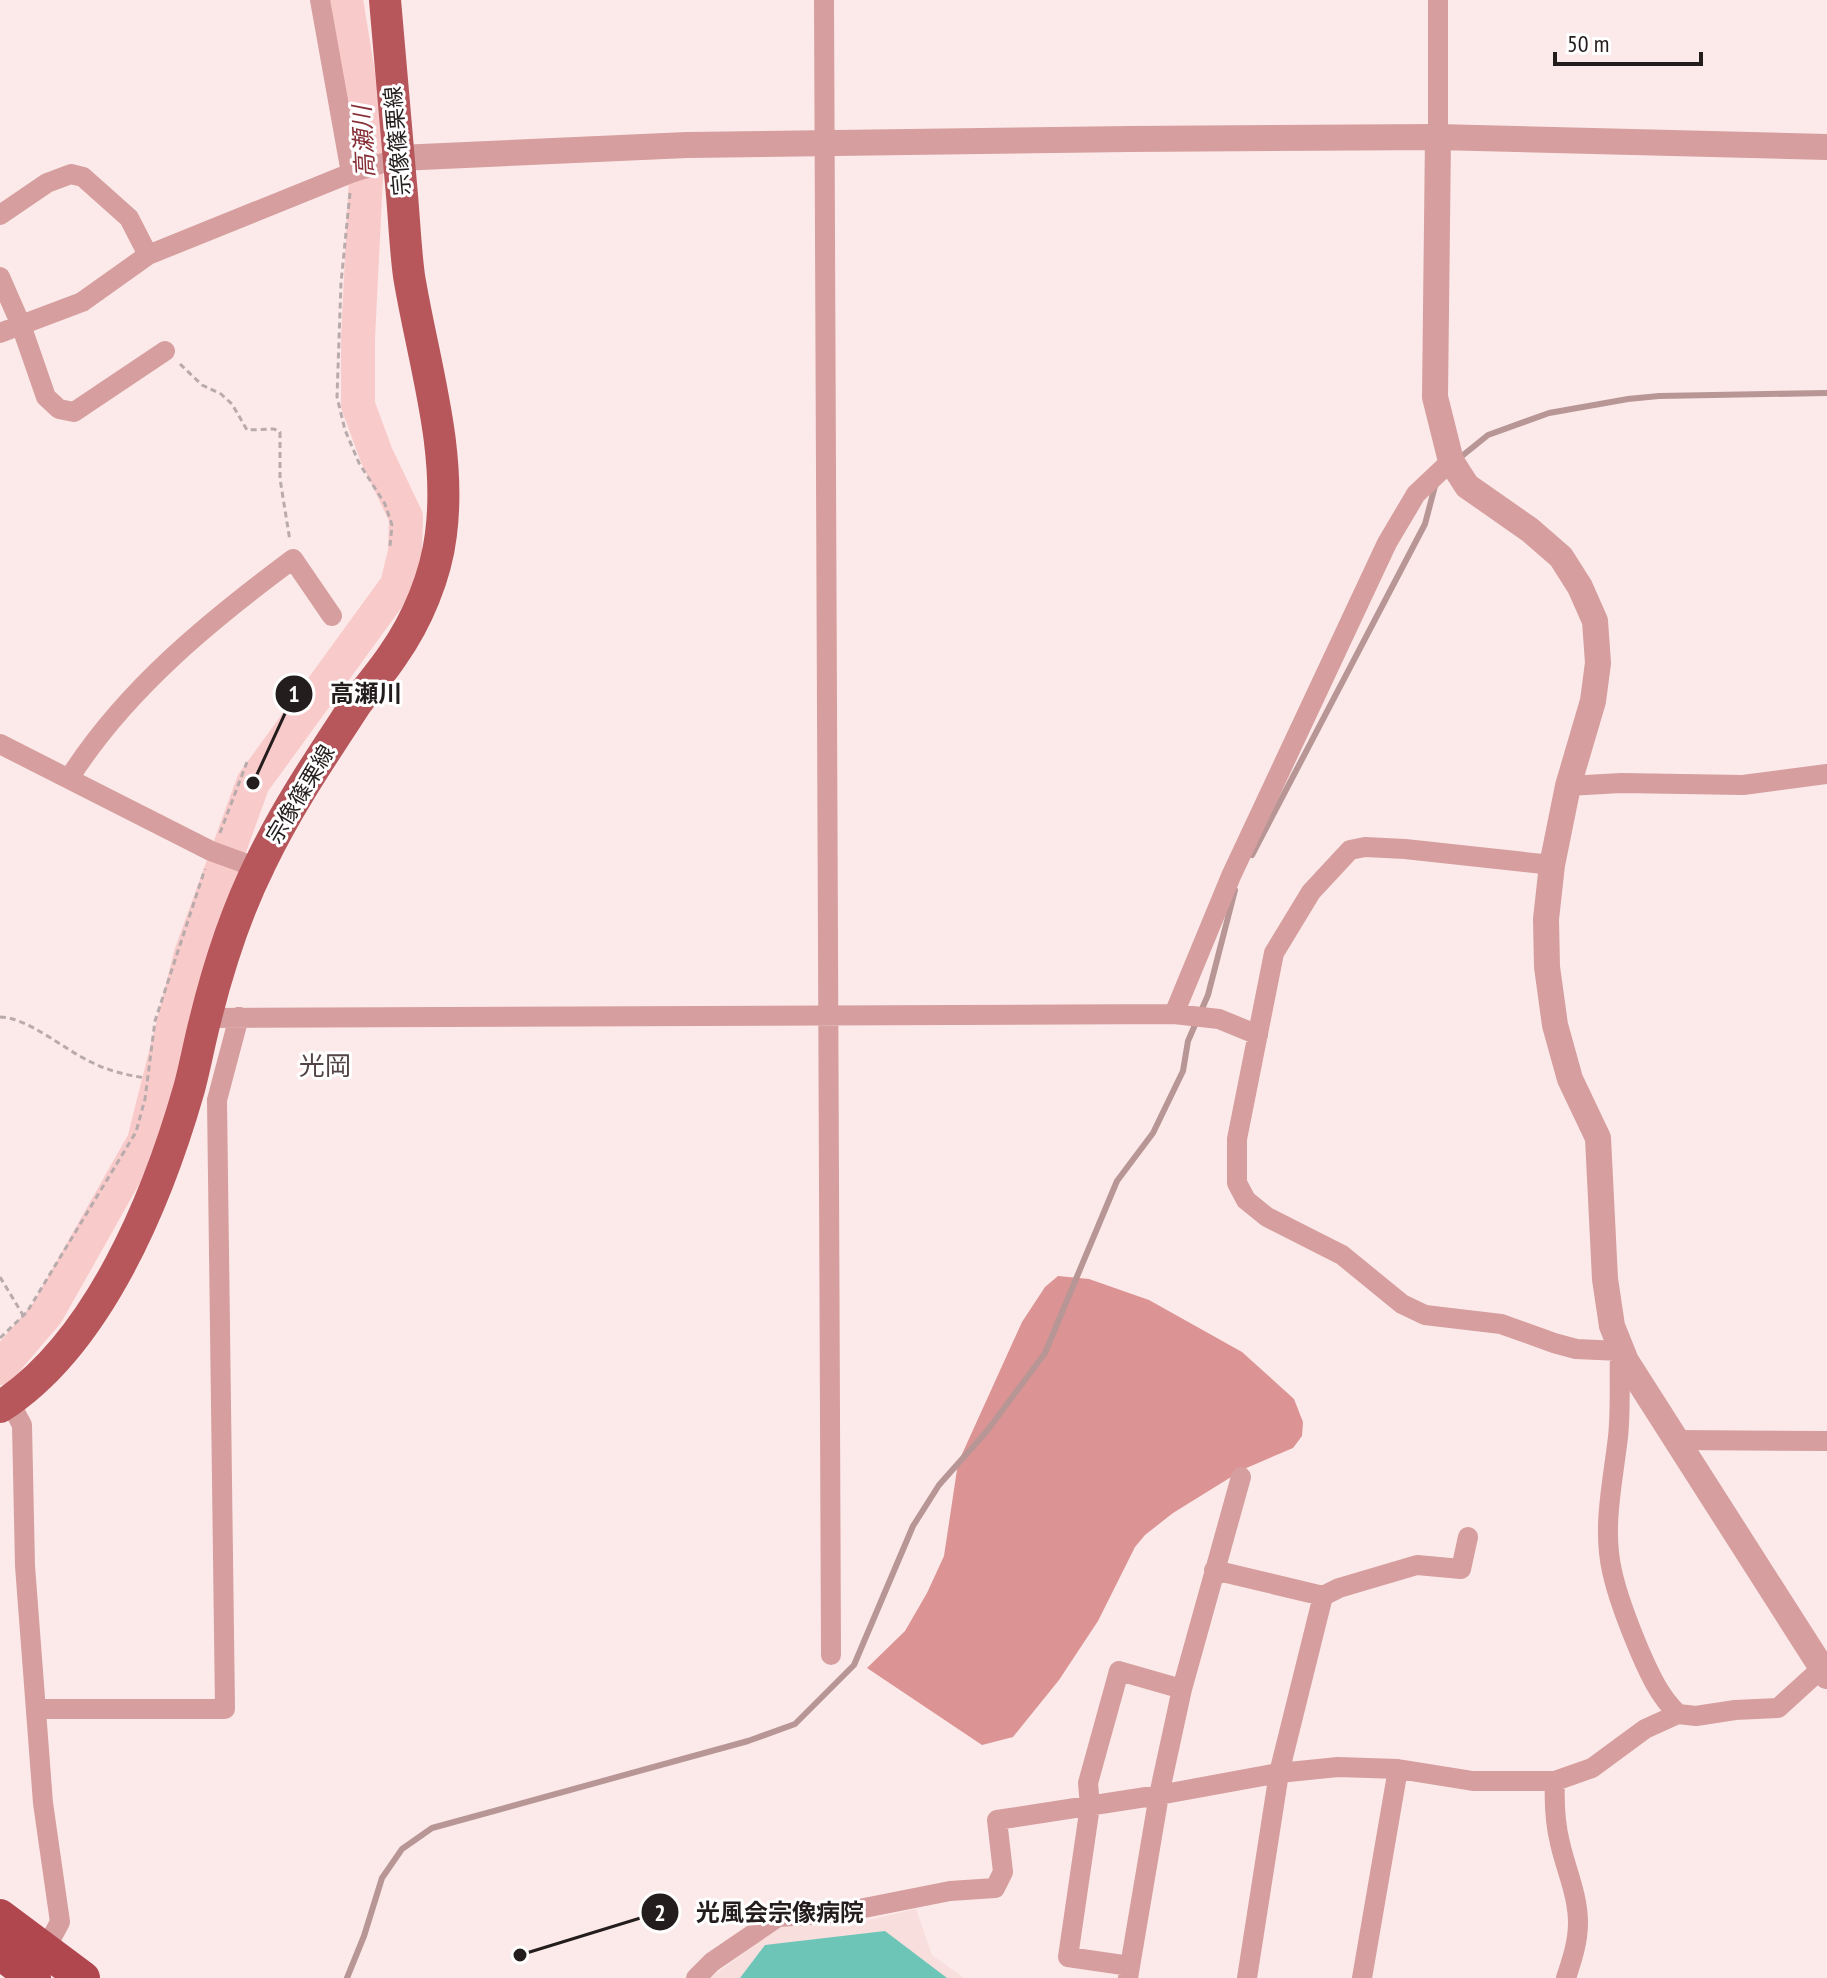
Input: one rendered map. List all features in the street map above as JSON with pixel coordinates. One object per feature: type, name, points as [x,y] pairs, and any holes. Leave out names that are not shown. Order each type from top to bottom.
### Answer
[{"type":"highway","points":[[0,1916],[39,1964]]},
{"type":"highway","points":[[0,1953],[83,1978]]},
{"type":"main road","name":"宗像篠栗線","points":[[5,1404],[69,1343],[111,1281],[159,1175],[189,1089],[205,1018],[228,942],[258,868],[283,817],[312,769],[394,655],[412,623],[427,590],[441,539],[444,500],[441,452],[391,160],[385,0]]},
{"type":"street","points":[[320,0],[355,172]]},
{"type":"street","points":[[824,0],[831,1655]]},
{"type":"street","points":[[696,1978],[712,1962],[778,1917],[839,1913],[950,1891],[995,1888],[1003,1872],[997,1820],[1279,1773],[1338,1767],[1398,1769],[1473,1781],[1555,1781],[1592,1768],[1645,1729],[1678,1714],[1696,1716],[1778,1708],[1824,1672],[1620,1351],[1612,1326],[1605,1279],[1598,1138],[1570,1079],[1555,1025],[1546,919],[1552,865],[1568,786],[1593,701],[1598,663],[1595,621],[1580,587],[1561,557],[1530,530],[1467,486],[1451,461],[1435,397],[1438,0]]},
{"type":"street","points":[[0,333],[82,302],[148,255],[391,160],[687,145],[1438,137],[1827,147]]},
{"type":"street","points":[[0,214],[47,183],[71,174],[83,177],[129,218],[148,255]]},
{"type":"street","points":[[0,277],[21,325],[46,397],[59,409],[74,412],[165,351]]},
{"type":"street","points":[[1174,1014],[1231,876],[1387,543],[1416,494],[1451,461]]},
{"type":"street","points":[[70,777],[94,739],[181,650],[293,559],[332,616]]},
{"type":"street","points":[[0,744],[211,851],[258,868]]},
{"type":"street","points":[[1568,786],[1621,783],[1743,785],[1827,774]]},
{"type":"street","points":[[1552,865],[1405,849],[1365,847],[1350,850],[1311,892],[1274,953],[1237,1139],[1237,1183],[1246,1200],[1267,1217],[1342,1255],[1402,1304],[1425,1315],[1501,1324],[1576,1349],[1620,1351]]},
{"type":"street","points":[[205,1018],[1174,1014],[1219,1019],[1258,1035]]},
{"type":"street","points":[[37,1709],[225,1709],[217,1100],[239,1017]]},
{"type":"street","points":[[1620,1351],[1618,1434],[1610,1491],[1612,1569],[1627,1619],[1649,1671],[1664,1701],[1678,1714]]},
{"type":"street","points":[[5,1404],[22,1425],[25,1566],[43,1803],[60,1922],[39,1964]]},
{"type":"street","points":[[1677,1440],[1827,1441]]},
{"type":"street","points":[[1182,1689],[1119,1671],[1088,1783],[1090,1806],[1068,1957],[1129,1972],[1159,1795],[1182,1689],[1241,1477]]},
{"type":"street","points":[[1214,1570],[1323,1596],[1339,1588],[1417,1565],[1461,1569],[1468,1537]]},
{"type":"street","points":[[1247,1978],[1279,1773],[1323,1596]]},
{"type":"street","points":[[1362,1978],[1398,1769]]},
{"type":"street","points":[[1555,1781],[1554,1805],[1560,1844],[1576,1899],[1578,1924],[1574,1956],[1566,1978]]},
{"type":"path","points":[[355,172],[341,283],[337,397],[345,430],[359,463],[385,504],[392,525],[390,546]]},
{"type":"path","points":[[165,351],[202,385],[221,394],[232,404],[247,430],[274,429],[280,432],[280,479],[293,559]]},
{"type":"path","points":[[0,1338],[24,1315],[136,1132],[155,1021],[211,851],[247,762]]},
{"type":"path","points":[[0,1017],[22,1023],[91,1063],[115,1073],[147,1078]]},
{"type":"path","points":[[0,1277],[24,1315]]},
{"type":"shaded area","points":[[1058,1276],[1089,1279],[1149,1300],[1242,1352],[1294,1399],[1303,1422],[1302,1436],[1293,1448],[1244,1469],[1173,1513],[1145,1535],[1135,1547],[1098,1621],[1059,1680],[1013,1737],[982,1745],[867,1668],[905,1631],[927,1593],[944,1556],[958,1463],[1022,1322],[1045,1287]]},
{"type":"shaded area","points":[[916,1909],[932,1955],[964,1978],[710,1978],[784,1924],[838,1927]]},
{"type":"building","points":[[885,1931],[947,1978],[740,1978],[765,1945]]},
{"type":"waterway","name":"高瀬川","points":[[0,1368],[47,1313],[144,1141],[191,954],[253,783],[397,585],[405,552],[406,517],[376,454],[358,405],[358,339],[368,135],[346,0]]},
{"type":"waterway","points":[[1457,460],[1488,435],[1549,413],[1659,396],[1827,393]]},
{"type":"waterway","points":[[1252,855],[1425,524],[1435,486]]},
{"type":"waterway","points":[[347,1978],[382,1878],[402,1849],[432,1828],[748,1741],[795,1724],[854,1665],[913,1526],[939,1485],[987,1431],[1045,1353],[1117,1181],[1153,1133],[1183,1071],[1188,1041],[1208,995],[1235,890]]},
{"type":"place","name":"高瀬川","points":[[253,783]]},
{"type":"place","name":"光風会宗像病院","points":[[520,1955]]},
{"type":"district","name":"光岡","points":[[325,1066]]}]
